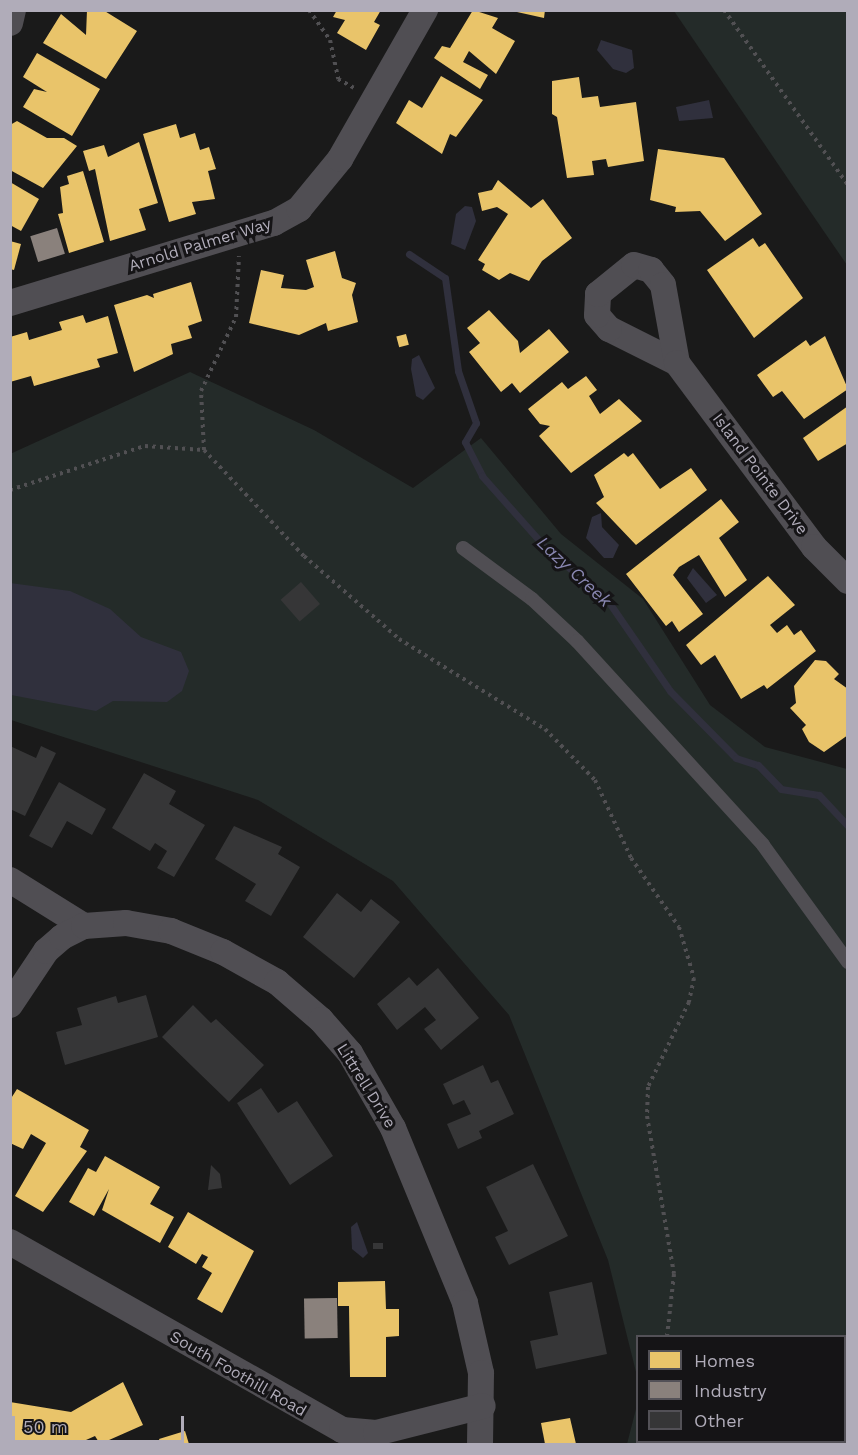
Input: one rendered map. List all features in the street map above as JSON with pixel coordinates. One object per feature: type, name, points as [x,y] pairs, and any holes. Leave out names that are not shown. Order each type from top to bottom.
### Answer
[{"type":"street","points":[[10,23],[13,10]]},
{"type":"street","name":"Arnold Palmer Way","points":[[10,303],[236,235],[299,209],[340,159],[425,10]]},
{"type":"street","name":"Island Pointe Drive","points":[[677,363],[814,547],[848,581]]},
{"type":"street","points":[[10,880],[84,926]]},
{"type":"street","name":"Littrell Drive","points":[[10,1005],[46,951],[84,926],[126,922],[171,931],[223,952],[277,982],[350,1053],[393,1128],[465,1303],[476,1338],[483,1406],[480,1444]]},
{"type":"street","name":"South Foothill Road","points":[[10,1242],[342,1430],[375,1433],[483,1406]]},
{"type":"lane","points":[[463,548],[532,598],[577,641],[763,844],[848,962]]},
{"type":"path","points":[[309,10],[330,40],[339,79],[373,99]]},
{"type":"path","points":[[724,10],[848,185]]},
{"type":"path","points":[[236,235],[236,318],[202,382],[204,450],[304,556],[399,639],[545,729],[572,752],[595,780],[631,858],[679,927],[694,978],[689,1002],[648,1087],[647,1116],[674,1274],[667,1335]]},
{"type":"path","points":[[10,490],[145,446],[204,450]]},
{"type":"shaded area","points":[[674,11],[847,11],[847,265],[801,198]]},
{"type":"shaded area","points":[[190,372],[314,430],[413,488],[481,438],[561,534],[643,599],[710,705],[765,747],[847,769],[847,1444],[627,1444],[636,1409],[636,1443],[846,1443],[846,1335],[636,1335],[636,1372],[608,1260],[509,1015],[393,881],[258,800],[11,720],[10,454]]},
{"type":"water","points":[[601,40],[632,50],[634,68],[626,73],[613,69],[597,50]]},
{"type":"water","points":[[709,100],[713,118],[679,121],[676,107]]},
{"type":"water","points":[[465,206],[472,207],[476,221],[465,250],[451,244],[456,214]]},
{"type":"water","points":[[419,355],[435,388],[423,400],[416,396],[411,369],[412,359]]},
{"type":"water","points":[[601,513],[602,527],[619,545],[613,558],[604,558],[586,538],[592,517]]},
{"type":"water","points":[[693,568],[717,595],[706,603],[687,578]]},
{"type":"water","points":[[10,583],[70,591],[110,609],[141,637],[181,652],[189,671],[182,691],[167,702],[113,701],[96,711],[11,695]]},
{"type":"water","points":[[357,1222],[368,1253],[363,1258],[352,1249],[351,1227]]},
{"type":"building: Homes","points":[[87,10],[103,10],[137,31],[106,79],[43,43],[61,14],[86,35]]},
{"type":"building: Homes","points":[[337,10],[381,10],[374,22],[380,25],[366,50],[337,33],[345,20],[333,17]]},
{"type":"building: Homes","points":[[473,10],[498,18],[492,28],[515,41],[496,74],[469,51],[463,62],[488,75],[480,89],[434,58],[442,46],[450,48]]},
{"type":"building: Homes","points":[[508,10],[545,10],[544,18]]},
{"type":"building: Homes","points":[[37,53],[100,89],[72,136],[23,107],[34,89],[47,92],[23,77]]},
{"type":"building: Homes","points":[[441,76],[483,100],[456,137],[450,134],[442,154],[396,123],[409,100],[422,108]]},
{"type":"building: Homes","points":[[579,77],[582,98],[598,96],[600,107],[636,102],[644,161],[608,167],[606,159],[592,161],[594,175],[567,178],[557,117],[552,114],[552,81]]},
{"type":"building: Homes","points":[[17,121],[47,138],[64,138],[77,146],[43,188],[10,170],[10,125]]},
{"type":"building: Homes","points":[[176,124],[180,138],[195,133],[200,150],[209,147],[216,169],[208,171],[215,199],[192,202],[196,214],[169,222],[143,134]]},
{"type":"building: Homes","points":[[139,142],[158,203],[139,209],[146,230],[110,241],[95,169],[89,171],[83,151],[104,145],[108,157]]},
{"type":"building: Homes","points":[[658,149],[724,158],[762,214],[725,241],[700,211],[675,212],[676,207],[650,200]]},
{"type":"building: Homes","points":[[83,171],[104,242],[69,253],[58,214],[63,213],[60,187],[69,184],[67,176]]},
{"type":"building: Homes","points":[[498,180],[531,208],[543,199],[572,238],[542,261],[529,281],[510,273],[499,280],[482,270],[485,264],[478,260],[508,214],[497,207],[482,211],[478,193],[492,190]]},
{"type":"building: Homes","points":[[10,182],[39,199],[21,231],[10,225]]},
{"type":"building: Homes","points":[[753,238],[759,247],[765,243],[803,298],[754,338],[707,270]]},
{"type":"building: Homes","points":[[10,241],[21,244],[14,270],[10,269]]},
{"type":"building: Homes","points":[[335,251],[342,278],[356,283],[352,295],[358,322],[328,331],[326,323],[299,335],[249,323],[261,270],[284,275],[281,288],[306,290],[314,287],[306,260]]},
{"type":"building: Homes","points":[[191,282],[202,321],[188,326],[192,338],[171,344],[173,354],[134,372],[114,305],[147,295],[154,298],[153,294]]},
{"type":"building: Homes","points":[[489,310],[518,341],[520,353],[549,329],[569,352],[520,393],[512,383],[501,392],[469,352],[480,343],[467,328]]},
{"type":"building: Homes","points":[[83,315],[86,323],[108,316],[118,353],[97,359],[100,367],[34,386],[31,376],[10,382],[10,337],[27,332],[29,340],[62,330],[59,322]]},
{"type":"building: Homes","points":[[406,334],[409,345],[399,347],[396,337]]},
{"type":"building: Homes","points":[[825,336],[848,389],[804,419],[782,391],[773,397],[757,375],[806,340],[810,346]]},
{"type":"building: Homes","points":[[586,376],[597,390],[589,396],[600,414],[619,399],[642,421],[571,473],[539,436],[550,426],[540,424],[528,409],[562,382],[568,389]]},
{"type":"building: Homes","points":[[848,406],[848,443],[818,461],[803,438]]},
{"type":"building: Homes","points":[[624,453],[628,457],[633,453],[660,489],[691,468],[707,490],[636,545],[596,503],[604,497],[594,475]]},
{"type":"building: Homes","points":[[721,499],[739,522],[719,538],[747,580],[725,597],[699,555],[679,567],[673,575],[703,614],[679,632],[672,621],[666,626],[626,574]]},
{"type":"building: Homes","points":[[768,576],[795,605],[770,625],[777,633],[787,625],[794,635],[801,630],[816,651],[767,689],[764,685],[741,699],[715,655],[701,665],[686,645]]},
{"type":"building: Homes","points":[[815,660],[826,661],[839,674],[834,679],[848,689],[848,735],[824,752],[809,742],[802,729],[806,725],[790,708],[796,703],[794,686]]},
{"type":"building: Homes","points":[[17,1089],[89,1130],[80,1147],[87,1151],[43,1212],[15,1196],[46,1143],[31,1134],[23,1149],[10,1143],[10,1100]]},
{"type":"building: Homes","points":[[105,1156],[160,1187],[150,1204],[174,1217],[160,1243],[102,1210],[109,1189],[94,1216],[69,1202],[88,1168],[96,1172]]},
{"type":"building: Homes","points":[[188,1212],[254,1251],[222,1313],[197,1299],[212,1273],[202,1267],[208,1257],[202,1254],[196,1264],[168,1247]]},
{"type":"building: Homes","points":[[385,1281],[386,1309],[399,1309],[399,1336],[386,1337],[386,1377],[350,1377],[349,1306],[338,1306],[338,1282]]},
{"type":"building: Homes","points":[[123,1382],[143,1425],[100,1444],[95,1436],[77,1444],[10,1444],[10,1402],[71,1412]]},
{"type":"building: Homes","points":[[570,1418],[576,1444],[545,1444],[541,1423]]},
{"type":"building: Homes","points":[[185,1431],[189,1444],[161,1444],[159,1439]]},
{"type":"building: Industry","points":[[57,228],[65,254],[38,262],[30,236]]},
{"type":"building: Industry","points":[[337,1298],[338,1338],[305,1339],[304,1299]]},
{"type":"building: Other","points":[[301,582],[320,604],[300,622],[281,600]]},
{"type":"building: Other","points":[[10,746],[36,758],[41,746],[56,753],[25,816],[10,809]]},
{"type":"building: Other","points":[[144,773],[176,791],[169,804],[205,825],[174,877],[157,868],[167,851],[155,843],[150,851],[112,828]]},
{"type":"building: Other","points":[[59,782],[106,809],[92,835],[67,821],[52,848],[29,836]]},
{"type":"building: Other","points":[[234,826],[282,847],[278,854],[300,867],[271,916],[245,901],[256,884],[215,859]]},
{"type":"building: Other","points":[[337,893],[361,912],[371,899],[400,922],[354,978],[303,937]]},
{"type":"building: Other","points":[[438,968],[479,1018],[441,1050],[424,1029],[436,1020],[425,1007],[397,1030],[377,1004],[409,977],[417,986]]},
{"type":"building: Other","points":[[146,995],[158,1037],[65,1065],[56,1032],[82,1025],[77,1008],[116,996],[118,1003]]},
{"type":"building: Other","points":[[193,1005],[211,1023],[216,1019],[264,1065],[229,1102],[162,1037]]},
{"type":"building: Other","points":[[483,1065],[491,1083],[498,1080],[514,1114],[479,1131],[482,1138],[458,1149],[447,1124],[471,1114],[464,1100],[453,1105],[443,1084]]},
{"type":"building: Other","points":[[261,1088],[278,1113],[297,1101],[333,1156],[290,1185],[237,1103]]},
{"type":"building: Other","points":[[533,1164],[568,1236],[509,1265],[495,1237],[508,1231],[486,1187]]},
{"type":"building: Other","points":[[211,1165],[220,1174],[222,1188],[208,1190]]},
{"type":"building: Other","points":[[373,1243],[383,1243],[383,1249],[373,1249]]},
{"type":"building: Other","points":[[592,1282],[607,1354],[536,1369],[530,1341],[558,1335],[549,1292]]},
{"type":"waterway","name":"Lazy Creek","points":[[409,254],[445,278],[458,371],[476,423],[465,442],[482,476],[546,548],[608,601],[670,691],[736,758],[758,765],[781,789],[819,795],[848,826]]}]
